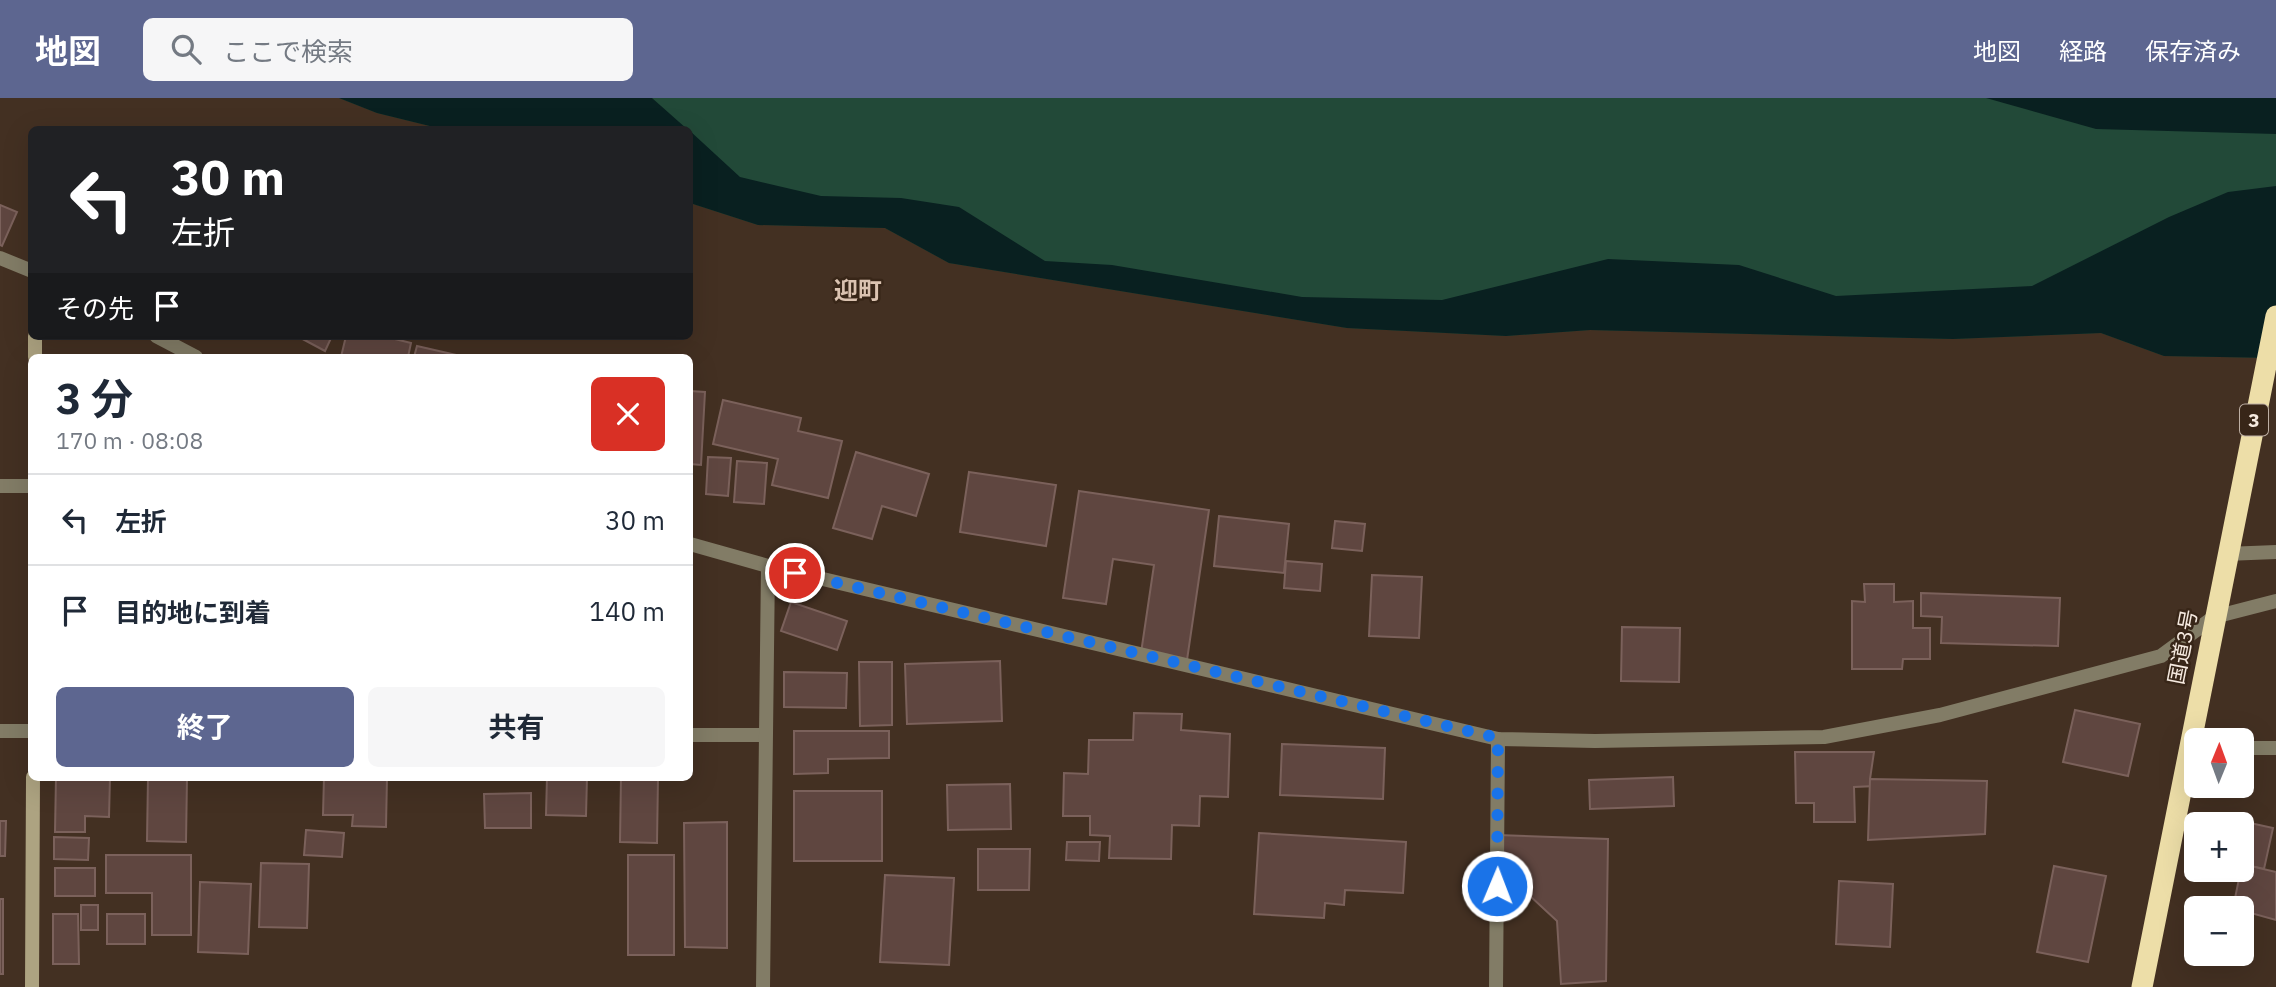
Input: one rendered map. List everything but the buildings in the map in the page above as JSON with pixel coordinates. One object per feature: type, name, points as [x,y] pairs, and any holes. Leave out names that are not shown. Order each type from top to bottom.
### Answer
[{"type":"highway","name":"国道3号","points":[[2195,728],[2226,554],[2276,316]]},
{"type":"highway","name":"国道3号","points":[[2142,987],[2184,785]]},
{"type":"street","points":[[0,258],[28,269]]},
{"type":"street","points":[[163,340],[189,354]]},
{"type":"street","points":[[0,486],[28,486]]},
{"type":"street","points":[[693,545],[768,566],[1498,738],[1595,741],[1824,737],[1940,715],[2161,656],[2214,617],[2276,601]]},
{"type":"street","points":[[2226,554],[2276,552]]},
{"type":"street","points":[[763,987],[768,566]]},
{"type":"street","points":[[0,731],[28,731]]},
{"type":"street","points":[[693,735],[765,735]]},
{"type":"street","points":[[1496,987],[1498,738]]},
{"type":"street","points":[[2254,748],[2276,748]]},
{"type":"street","points":[[32,987],[33,781]]},
{"type":"green space","points":[[339,98],[2276,98],[2276,358],[2164,356],[2101,333],[1953,339],[1590,330],[1506,336],[1347,328],[949,263],[885,228],[758,225],[693,204],[693,126],[430,126],[377,113]]},
{"type":"water","points":[[339,98],[652,98],[684,126],[430,126],[377,113]]},
{"type":"water","points":[[1986,98],[2276,98],[2276,134],[2096,129]]},
{"type":"water","points":[[693,134],[740,177],[821,196],[901,198],[959,207],[1045,261],[1112,265],[1302,297],[1442,300],[1608,259],[1739,265],[1836,296],[2032,286],[2169,217],[2228,192],[2276,186],[2276,358],[2164,356],[2101,333],[1953,339],[1590,330],[1506,336],[1347,328],[949,263],[885,228],[758,225],[693,204]]},
{"type":"district","name":"迎町","points":[[858,291]]},
{"type":"route","points":[[795,573],[1498,738],[1497,886]]}]
